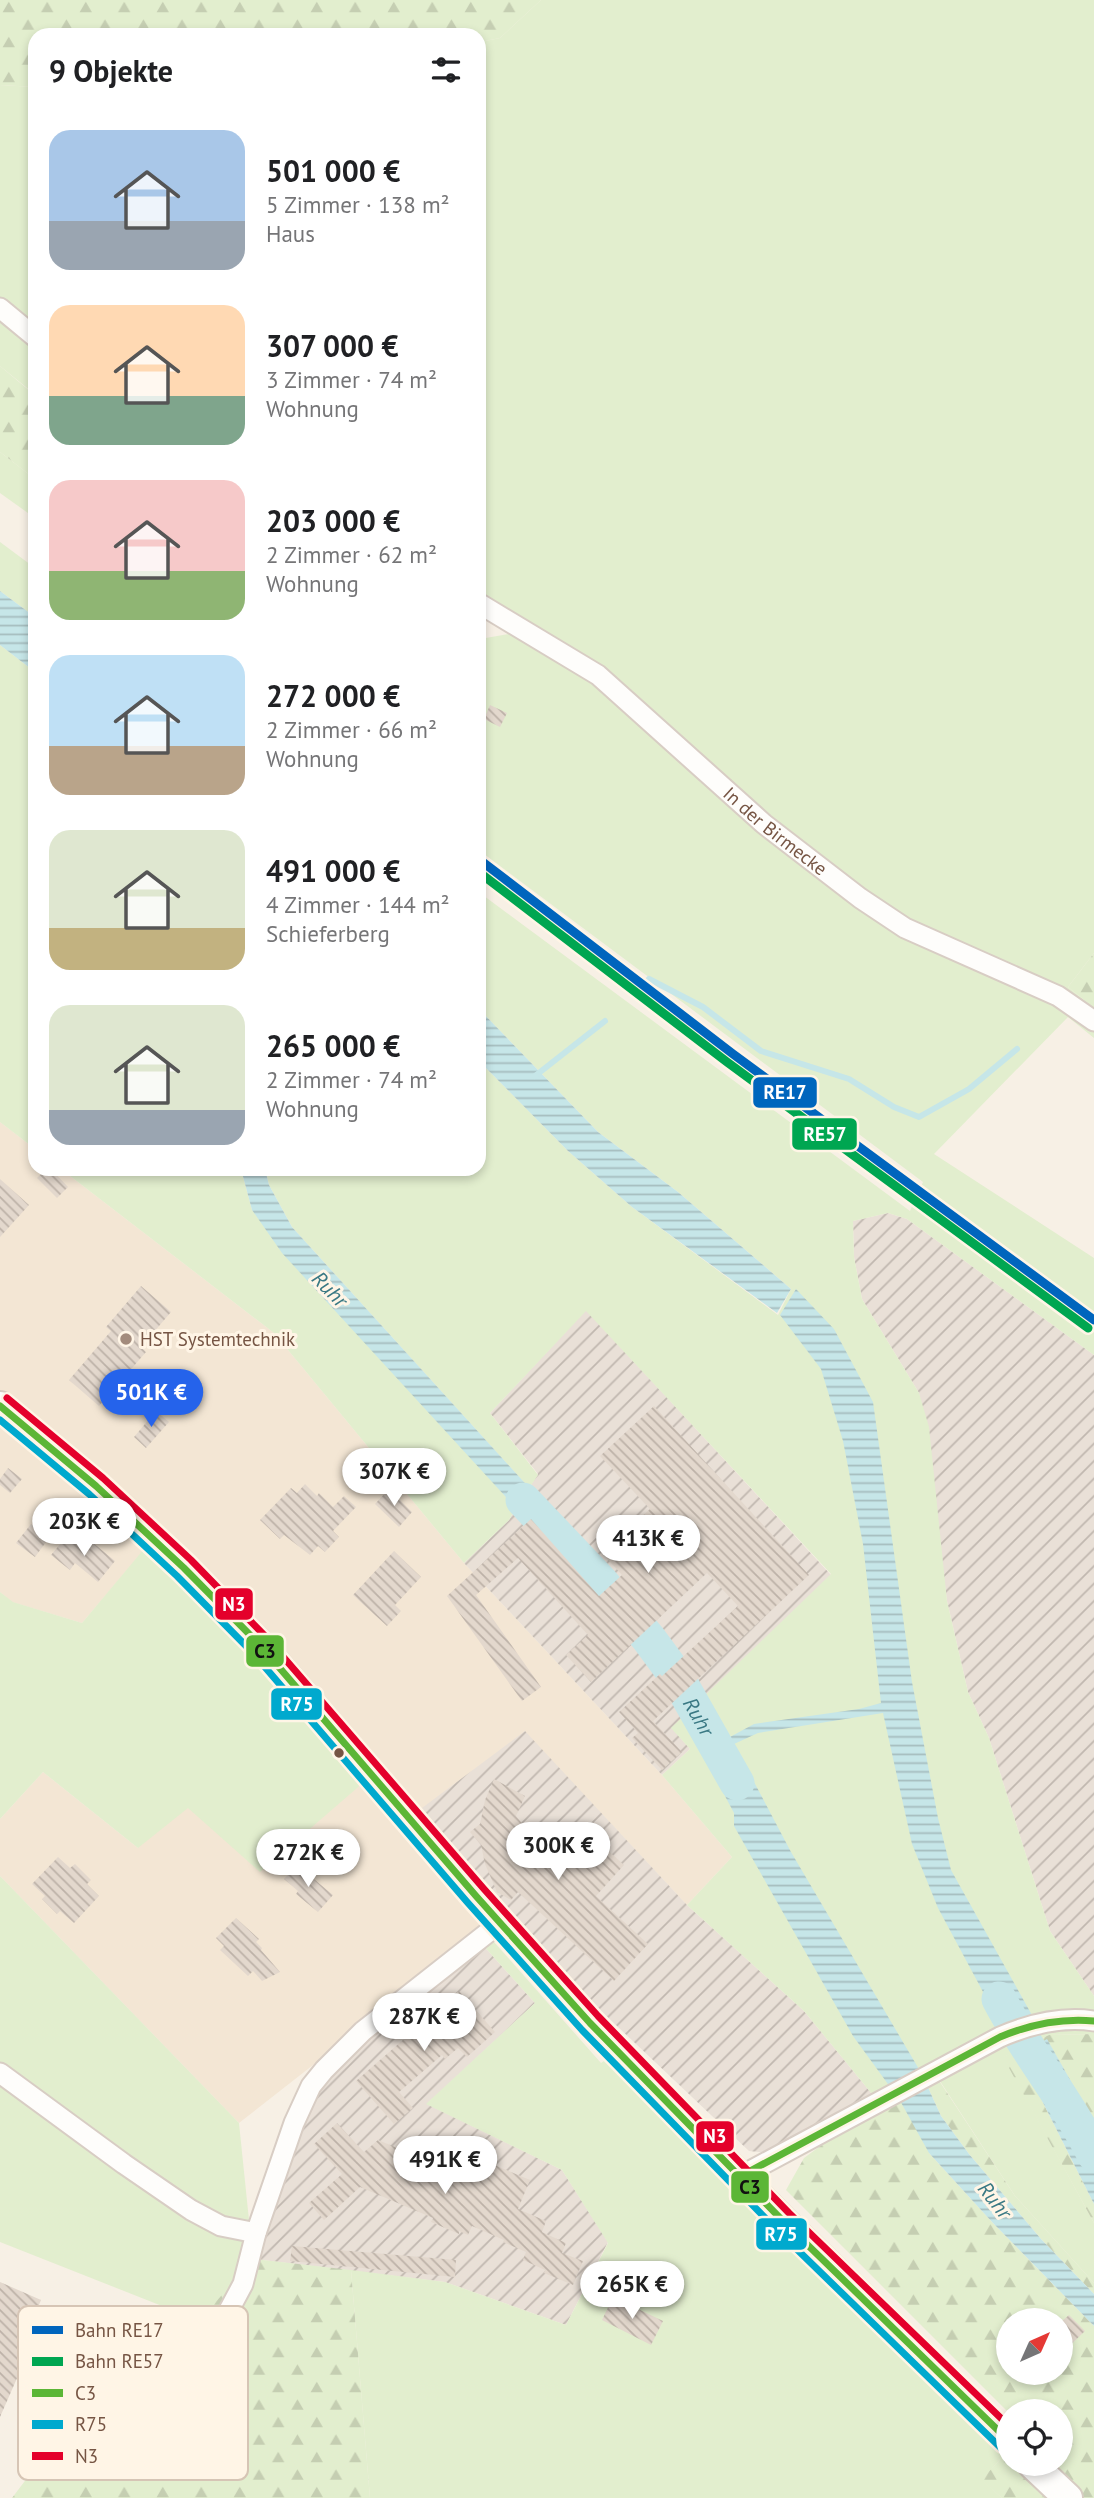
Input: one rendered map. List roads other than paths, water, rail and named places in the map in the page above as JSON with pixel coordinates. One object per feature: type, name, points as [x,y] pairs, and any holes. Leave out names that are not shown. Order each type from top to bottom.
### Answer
[{"type":"main road","points":[[0,1406],[121,1509],[259,1644],[500,1923],[590,2022],[740,2177],[996,2428]]},
{"type":"main road","points":[[1045,2476],[1068,2498]]},
{"type":"street","points":[[0,309],[28,331]]},
{"type":"street","name":"In der Birmecke","points":[[486,608],[598,675],[764,824],[860,898],[914,932],[1058,996],[1094,1021]]},
{"type":"street","points":[[230,2306],[243,2284],[256,2233],[298,2113],[312,2086],[363,2031],[500,1923]]},
{"type":"street","points":[[740,2177],[1000,2037],[1041,2023],[1080,2019],[1094,2021]]},
{"type":"street","points":[[0,2073],[191,2210],[221,2226],[256,2233]]},
{"type":"water","points":[[0,591],[28,612],[28,667],[0,645]]},
{"type":"water","points":[[486,1016],[598,1132],[678,1192],[791,1289],[777,1313],[632,1207],[568,1151],[486,1068]]},
{"type":"water","points":[[243,1176],[267,1176],[292,1227],[563,1525],[550,1537],[528,1515],[516,1508],[282,1253],[252,1210]]},
{"type":"water","points":[[796,1289],[834,1329],[873,1402],[912,1682],[938,1818],[951,1870],[1033,2017],[1004,2031],[938,1908],[912,1844],[883,1713],[758,1733],[734,1744],[791,1852],[923,2076],[893,2091],[853,2036],[734,1826],[734,1813],[700,1749],[728,1733],[730,1737],[754,1724],[859,1709],[881,1703],[863,1544],[843,1441],[821,1369],[780,1315]]},
{"type":"water","points":[[1047,2039],[1094,2122],[1094,2204],[1019,2055]]},
{"type":"water","points":[[926,2083],[941,2116],[969,2154],[1041,2239],[1094,2294],[1094,2326],[929,2153],[898,2097]]},
{"type":"waterway","points":[[649,979],[703,1007],[761,1051],[849,1079],[894,1107],[919,1117],[969,1089],[1017,1049]]},
{"type":"waterway","points":[[535,1076],[605,1021]]},
{"type":"waterway","name":"Ruhr","points":[[523,1500],[601,1582],[649,1639],[677,1677],[737,1783]]},
{"type":"waterway","name":"Ruhr","points":[[999,1999],[1094,2154]]},
{"type":"rail line","name":"RE17","points":[[486,865],[733,1054],[1094,1320]]},
{"type":"rail line","name":"RE57","points":[[486,878],[727,1062],[1088,1328]]},
{"type":"place","name":"HST Systemtechnik","points":[[126,1339]]}]
